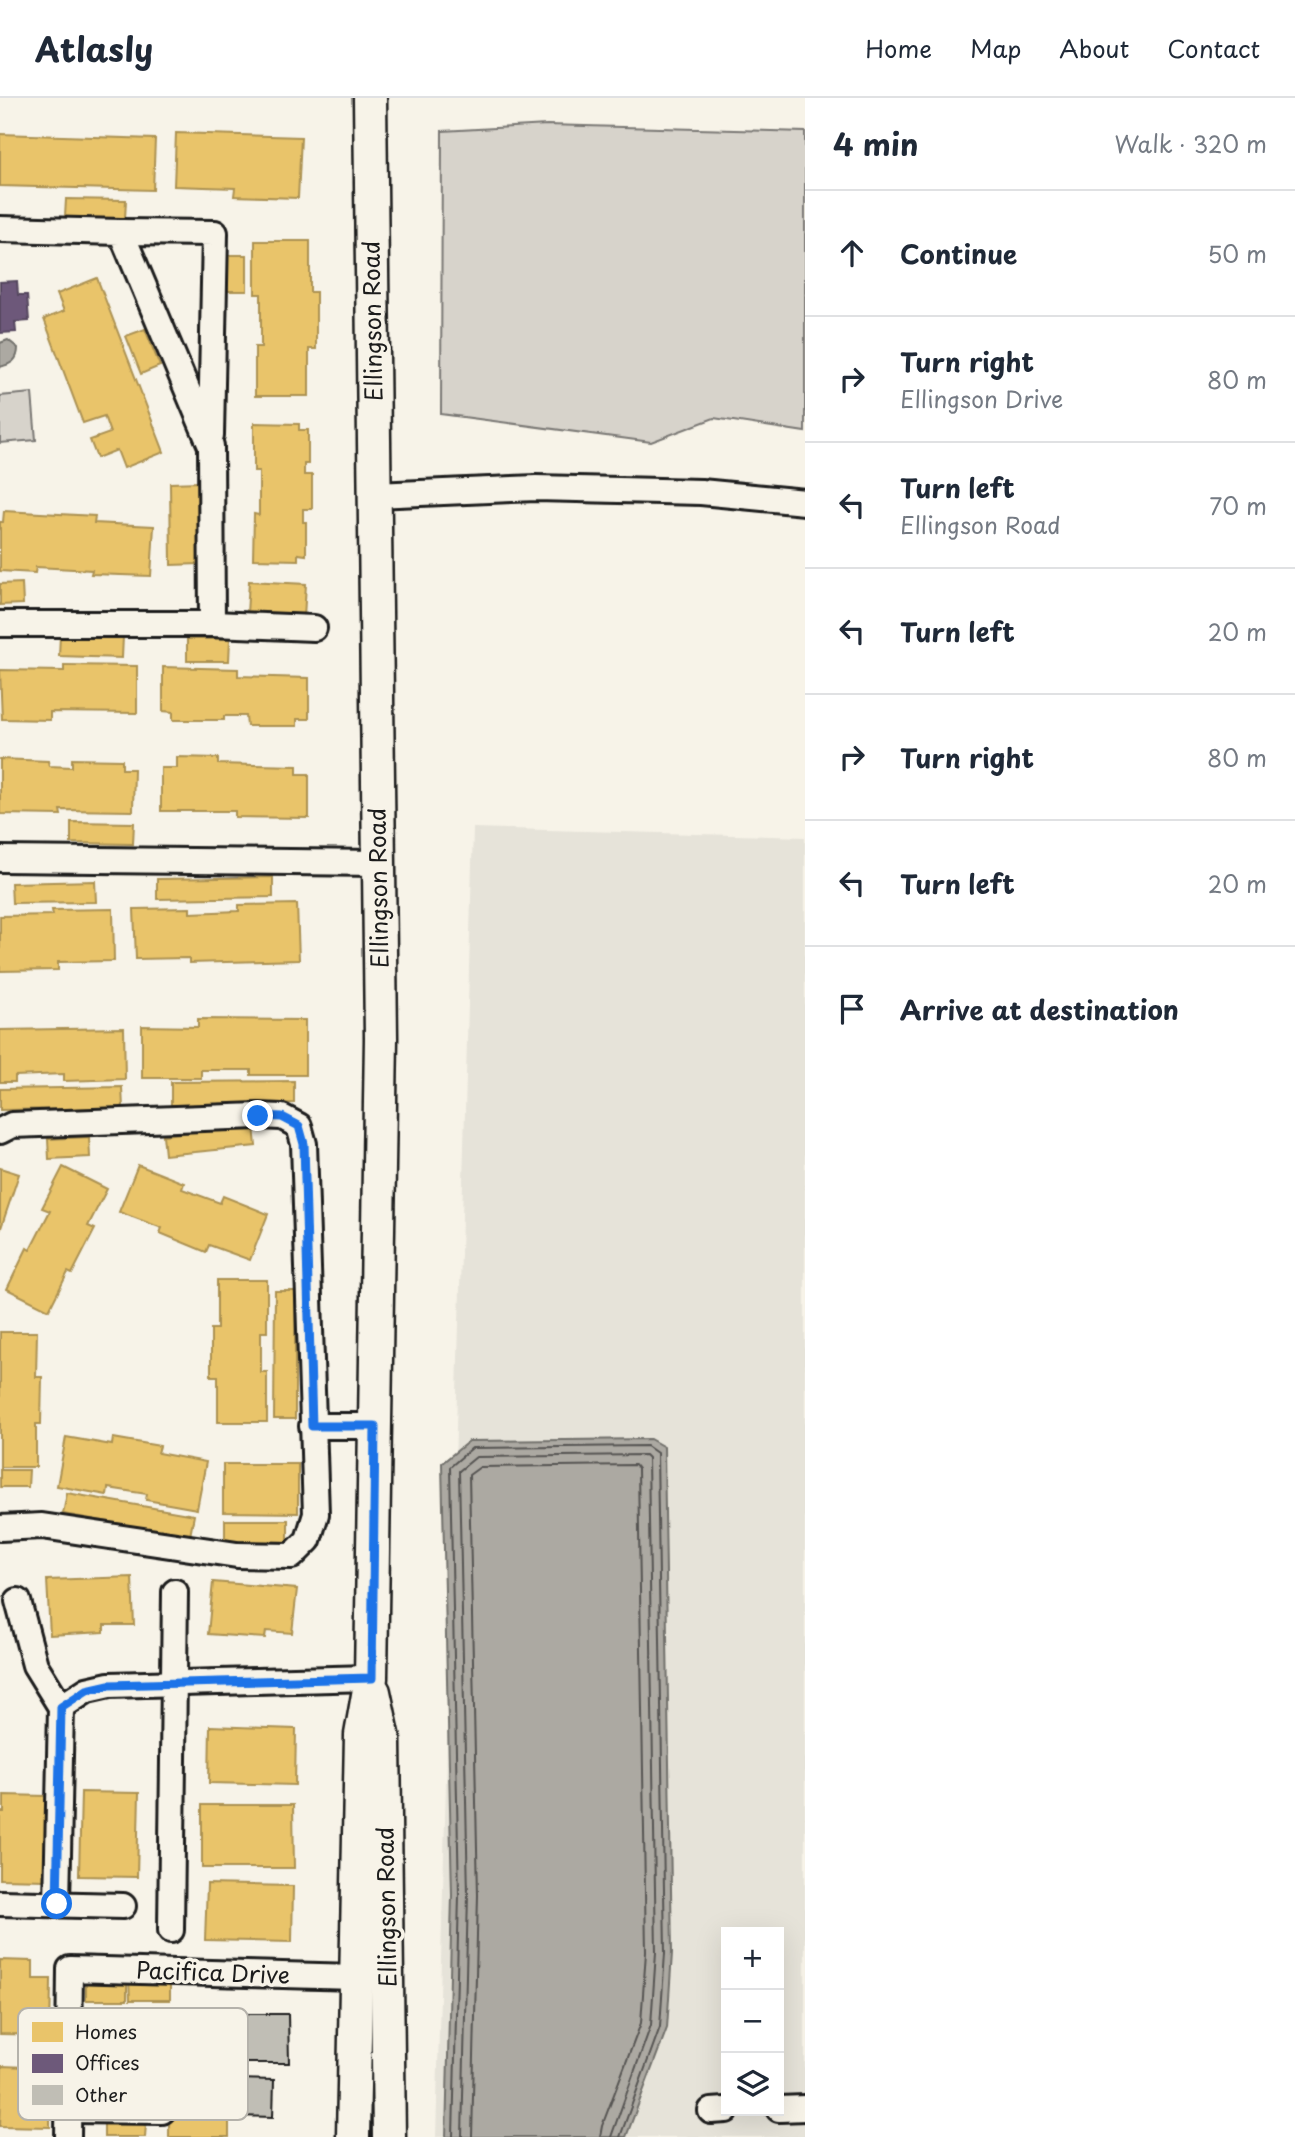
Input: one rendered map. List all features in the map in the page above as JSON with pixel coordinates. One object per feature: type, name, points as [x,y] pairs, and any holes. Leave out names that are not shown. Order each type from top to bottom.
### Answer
[{"type":"main road","name":"Ellingson Road","points":[[353,2137],[360,1735],[372,1678],[381,1038],[370,98]]},
{"type":"main road","name":"Ellingson Road","points":[[372,1678],[384,1739],[389,2137]]},
{"type":"street","points":[[0,229],[215,233],[211,446],[212,624]]},
{"type":"street","points":[[121,232],[211,446]]},
{"type":"street","points":[[375,495],[550,489],[701,492],[803,508]]},
{"type":"street","points":[[0,624],[212,624],[314,628]]},
{"type":"street","points":[[0,859],[379,863]]},
{"type":"street","points":[[0,1131],[12,1125],[258,1116],[282,1117],[299,1126],[304,1144],[316,1514],[308,1541],[292,1556],[237,1555],[43,1526],[0,1528]]},
{"type":"street","points":[[312,1426],[375,1426]]},
{"type":"street","points":[[171,1930],[175,1592]]},
{"type":"street","points":[[18,1601],[36,1665],[61,1707],[57,1904]]},
{"type":"street","points":[[61,1707],[87,1690],[109,1685],[372,1678]]},
{"type":"street","points":[[0,1903],[123,1906]]},
{"type":"street","name":"Pacifica Drive","points":[[69,2008],[70,1969],[356,1977]]},
{"type":"street","points":[[784,2109],[805,2108]]},
{"type":"shaded area","points":[[547,125],[805,132],[805,432],[714,418],[651,442],[441,414],[442,131]]},
{"type":"shaded area","points":[[32,393],[36,440],[0,443],[0,396]]},
{"type":"shaded area","points":[[473,828],[805,837],[805,2137],[436,2137]]},
{"type":"water","points":[[8,340],[18,348],[17,356],[11,363],[0,367],[0,343]]},
{"type":"water","points":[[650,1439],[664,1447],[672,1953],[667,2028],[626,2137],[446,2137],[452,1895],[442,1463],[469,1441]]},
{"type":"building: Homes","points":[[176,133],[301,137],[298,198],[234,196],[235,188],[174,186]]},
{"type":"building: Homes","points":[[0,134],[155,139],[153,190],[0,186]]},
{"type":"building: Homes","points":[[66,199],[126,200],[125,219],[65,217]]},
{"type":"building: Homes","points":[[255,241],[310,241],[310,292],[316,292],[316,349],[309,349],[309,396],[255,396],[255,347],[261,347],[261,294],[255,294]]},
{"type":"building: Homes","points":[[226,255],[247,255],[247,291],[226,291]]},
{"type":"building: Homes","points":[[97,278],[164,452],[124,468],[117,450],[97,458],[90,440],[110,433],[104,416],[83,423],[44,319],[64,311],[57,294]]},
{"type":"building: Homes","points":[[145,329],[160,366],[141,374],[126,336]]},
{"type":"building: Homes","points":[[254,423],[299,424],[299,430],[308,430],[308,464],[304,464],[304,475],[312,475],[312,509],[303,509],[303,522],[306,522],[306,555],[298,554],[298,560],[253,559],[254,514],[259,515],[259,471],[254,471]]},
{"type":"building: Homes","points":[[199,482],[200,564],[171,565],[170,483]]},
{"type":"building: Homes","points":[[4,511],[95,516],[94,523],[154,526],[151,576],[91,574],[92,570],[36,567],[35,573],[0,571],[0,522],[3,522]]},
{"type":"building: Homes","points":[[249,581],[306,584],[304,617],[247,614]]},
{"type":"building: Homes","points":[[22,583],[23,604],[0,605],[0,584]]},
{"type":"building: Homes","points":[[60,635],[123,636],[122,658],[59,656]]},
{"type":"building: Homes","points":[[187,639],[230,639],[229,661],[187,661]]},
{"type":"building: Homes","points":[[64,665],[137,666],[137,713],[50,712],[50,720],[2,719],[0,670],[64,671]]},
{"type":"building: Homes","points":[[163,667],[238,669],[238,676],[309,678],[309,719],[297,719],[297,726],[247,726],[246,716],[224,716],[224,720],[173,720],[173,712],[163,711]]},
{"type":"building: Homes","points":[[177,757],[218,758],[218,764],[297,766],[297,774],[309,774],[309,818],[235,817],[235,811],[161,811],[161,768],[177,768]]},
{"type":"building: Homes","points":[[0,759],[48,761],[49,766],[72,767],[72,759],[122,760],[122,769],[134,769],[133,811],[60,810],[61,815],[0,814]]},
{"type":"building: Homes","points":[[71,822],[134,823],[133,844],[71,843]]},
{"type":"building: Homes","points":[[273,877],[273,897],[157,899],[157,879]]},
{"type":"building: Homes","points":[[95,881],[96,902],[12,903],[11,883]]},
{"type":"building: Homes","points":[[297,904],[299,960],[189,963],[189,958],[136,959],[134,909],[190,908],[190,913],[239,911],[239,905]]},
{"type":"building: Homes","points":[[113,909],[114,961],[58,962],[58,970],[0,971],[0,916],[53,915],[52,910]]},
{"type":"building: Homes","points":[[198,1019],[305,1020],[305,1075],[251,1075],[251,1070],[201,1070],[201,1078],[142,1078],[142,1026],[198,1027]]},
{"type":"building: Homes","points":[[124,1028],[125,1079],[64,1081],[64,1074],[15,1076],[15,1082],[0,1082],[0,1030]]},
{"type":"building: Homes","points":[[294,1081],[294,1103],[171,1105],[171,1082]]},
{"type":"building: Homes","points":[[122,1087],[123,1108],[0,1110],[0,1089]]},
{"type":"building: Homes","points":[[254,1126],[256,1146],[165,1155],[163,1135]]},
{"type":"building: Homes","points":[[89,1137],[90,1157],[49,1159],[48,1139]]},
{"type":"building: Homes","points":[[138,1165],[184,1183],[182,1189],[220,1203],[223,1196],[268,1214],[250,1260],[209,1245],[206,1252],[160,1233],[162,1228],[119,1212]]},
{"type":"building: Homes","points":[[63,1167],[107,1189],[88,1226],[95,1229],[72,1274],[68,1272],[49,1310],[7,1289],[27,1248],[30,1250],[50,1211],[42,1208]]},
{"type":"building: Homes","points":[[0,1168],[19,1174],[0,1231]]},
{"type":"building: Homes","points":[[217,1280],[267,1280],[267,1332],[261,1332],[261,1372],[267,1372],[267,1422],[218,1422],[218,1376],[211,1376],[211,1329],[217,1329]]},
{"type":"building: Homes","points":[[275,1291],[295,1291],[295,1419],[274,1419]]},
{"type":"building: Homes","points":[[0,1332],[37,1332],[36,1377],[42,1377],[41,1424],[36,1424],[36,1467],[0,1467]]},
{"type":"building: Homes","points":[[66,1437],[112,1445],[113,1438],[160,1446],[158,1453],[206,1462],[197,1509],[146,1500],[147,1494],[108,1488],[107,1495],[57,1486]]},
{"type":"building: Homes","points":[[223,1464],[298,1464],[298,1513],[223,1512]]},
{"type":"building: Homes","points":[[0,1470],[29,1470],[28,1487],[0,1487]]},
{"type":"building: Homes","points":[[67,1493],[194,1515],[190,1536],[63,1514]]},
{"type":"building: Homes","points":[[225,1520],[288,1520],[288,1542],[225,1541]]},
{"type":"building: Homes","points":[[132,1577],[134,1625],[104,1625],[104,1632],[50,1635],[47,1580]]},
{"type":"building: Homes","points":[[213,1582],[297,1589],[292,1633],[266,1631],[265,1638],[208,1634]]},
{"type":"building: Homes","points":[[210,1726],[296,1729],[295,1785],[209,1783]]},
{"type":"building: Homes","points":[[81,1792],[139,1793],[137,1877],[79,1876]]},
{"type":"building: Homes","points":[[4,1795],[47,1796],[46,1880],[0,1879],[0,1812],[4,1812]]},
{"type":"building: Homes","points":[[202,1805],[293,1805],[294,1868],[202,1868]]},
{"type":"building: Homes","points":[[207,1884],[293,1886],[292,1942],[205,1940]]},
{"type":"building: Homes","points":[[0,1960],[33,1961],[33,1979],[51,1979],[50,2008],[18,2008],[18,2034],[0,2034]]},
{"type":"building: Homes","points":[[86,1980],[127,1980],[127,2000],[86,2000]]},
{"type":"building: Homes","points":[[129,1980],[170,1980],[170,2000],[130,2000]]},
{"type":"building: Homes","points":[[2,2066],[18,2067],[18,2120],[50,2120],[50,2127],[0,2126]]},
{"type":"building: Homes","points":[[169,2120],[229,2120],[229,2137],[169,2137]]},
{"type":"building: Homes","points":[[104,2123],[146,2124],[145,2137],[104,2137]]},
{"type":"building: Offices","points":[[17,281],[18,295],[27,295],[29,321],[15,322],[16,332],[0,333],[0,282]]},
{"type":"building: Other","points":[[248,2014],[288,2014],[289,2063],[248,2063]]},
{"type":"building: Other","points":[[248,2079],[274,2080],[273,2117],[248,2116]]},
{"type":"route","points":[[57,1904],[61,1707],[87,1690],[128,1683],[372,1678],[375,1426],[312,1426],[304,1144],[299,1126],[282,1117],[258,1116]]}]
